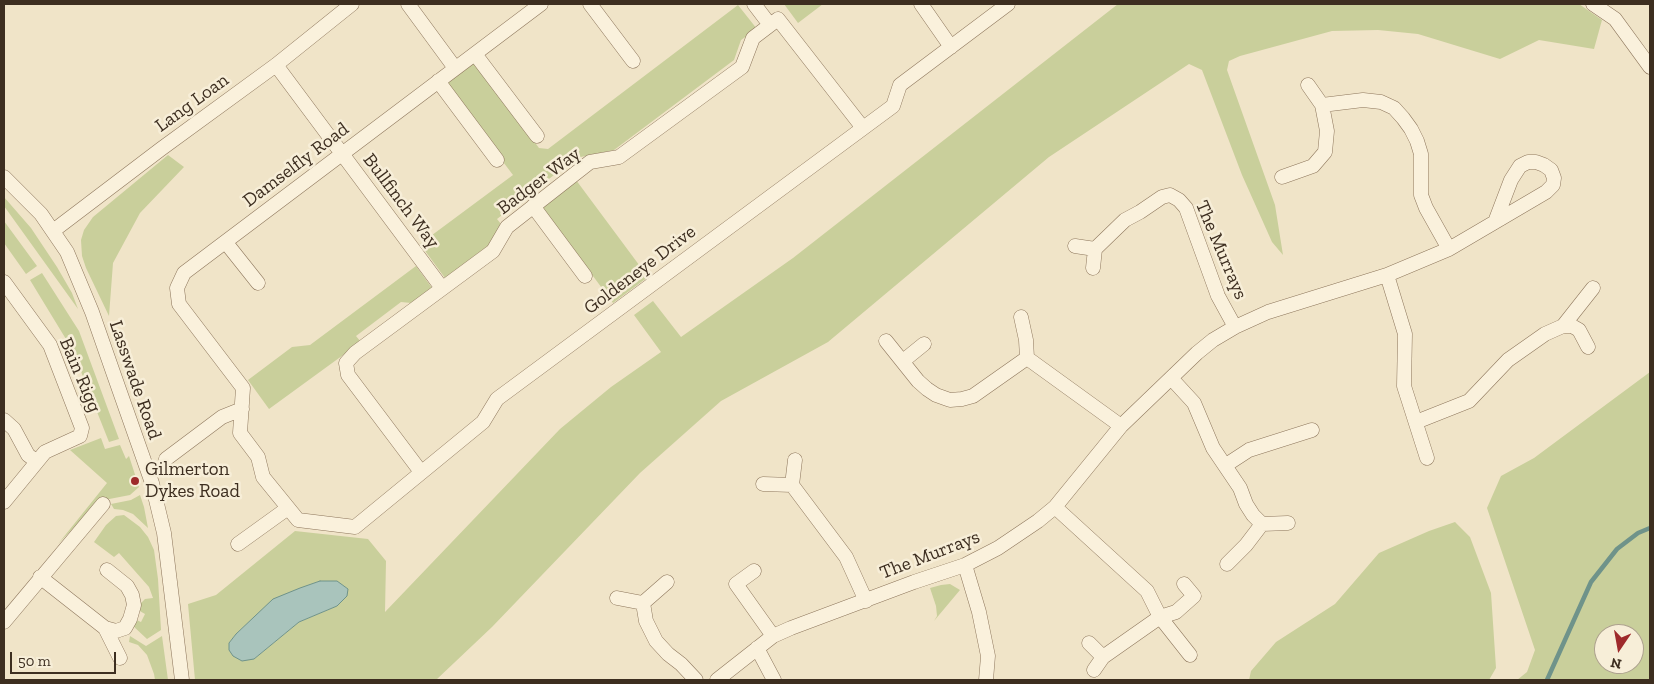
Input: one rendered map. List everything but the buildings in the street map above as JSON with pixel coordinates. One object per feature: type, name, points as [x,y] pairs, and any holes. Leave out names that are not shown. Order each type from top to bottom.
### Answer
[{"type":"street","name":"Lang Loan","points":[[53,232],[161,149],[276,65],[352,4]]},
{"type":"street","points":[[408,4],[456,68]]},
{"type":"street","name":"Damselfly Road","points":[[243,388],[179,304],[177,288],[184,273],[541,4]]},
{"type":"street","points":[[590,4],[633,61]]},
{"type":"street","points":[[754,4],[774,22],[863,128]]},
{"type":"street","points":[[921,4],[951,47]]},
{"type":"street","name":"Goldeneye Drive","points":[[243,388],[240,433],[258,457],[263,477],[298,520],[355,527],[483,422],[497,399],[893,106],[900,85],[1008,4]]},
{"type":"street","points":[[1593,4],[1615,19],[1650,67]]},
{"type":"street","name":"Badger Way","points":[[422,472],[348,375],[346,363],[355,353],[493,251],[507,227],[590,162],[619,157],[742,67],[753,38],[774,22]]},
{"type":"street","points":[[475,54],[537,136]]},
{"type":"street","name":"Bullfinch Way","points":[[276,65],[442,288]]},
{"type":"street","points":[[438,81],[497,160]]},
{"type":"street","points":[[1282,176],[1312,166],[1324,152],[1327,131],[1322,105],[1308,85]]},
{"type":"street","points":[[1322,105],[1363,100],[1381,102],[1394,108],[1403,118],[1411,129],[1421,154],[1421,195],[1426,208],[1449,249]]},
{"type":"street","points":[[1495,222],[1511,180],[1520,166],[1528,162],[1536,162],[1551,170],[1554,178],[1552,185],[1546,192]]},
{"type":"street","name":"Lasswade Road","points":[[4,177],[41,214],[67,252],[78,277],[152,483],[167,552],[174,626],[182,680]]},
{"type":"street","name":"The Murrays","points":[[717,680],[773,636],[866,600],[965,565],[998,548],[1038,521],[1055,507],[1122,426],[1170,378],[1213,340],[1235,327],[1268,312],[1387,275],[1420,262],[1449,249],[1565,181]]},
{"type":"street","name":"The Murrays","points":[[1095,249],[1125,220],[1162,197],[1170,195],[1179,200],[1186,208],[1218,296],[1235,327]]},
{"type":"street","points":[[533,206],[586,276]]},
{"type":"street","points":[[224,243],[258,284]]},
{"type":"street","points":[[1075,246],[1095,249],[1093,268]]},
{"type":"street","points":[[1387,275],[1405,334],[1404,386],[1427,458]]},
{"type":"street","name":"Bain Rigg","points":[[4,282],[8,297],[50,345],[82,428],[80,436],[45,452],[36,462]]},
{"type":"street","points":[[1563,326],[1594,288]]},
{"type":"street","points":[[1021,317],[1026,340],[1027,358]]},
{"type":"street","points":[[1416,422],[1469,401],[1508,360],[1545,334],[1563,326],[1572,326],[1579,330],[1588,347]]},
{"type":"street","points":[[886,341],[918,381],[936,395],[950,400],[973,396],[1027,358]]},
{"type":"street","points":[[903,360],[924,344]]},
{"type":"street","points":[[1027,358],[1122,426]]},
{"type":"street","points":[[1170,378],[1194,403],[1213,448],[1240,488],[1246,504],[1253,515],[1262,524]]},
{"type":"street","points":[[166,459],[222,417],[242,409]]},
{"type":"street","points":[[4,420],[14,428],[28,455],[36,462],[4,502]]},
{"type":"street","points":[[1226,465],[1249,450],[1312,430]]},
{"type":"street","points":[[763,484],[792,484],[795,460]]},
{"type":"street","name":"The Murrays","points":[[792,484],[846,557],[866,600]]},
{"type":"street","points":[[4,622],[103,504]]},
{"type":"street","points":[[1055,507],[1147,591],[1160,617],[1190,655]]},
{"type":"street","points":[[238,544],[288,508]]},
{"type":"street","points":[[1226,564],[1246,545],[1262,524],[1288,522]]},
{"type":"street","points":[[965,565],[979,612],[988,656],[986,680]]},
{"type":"street","points":[[40,577],[105,628],[116,631],[125,628],[134,605],[132,595],[127,586],[107,570]]},
{"type":"street","points":[[754,571],[736,584],[773,636]]},
{"type":"street","points":[[644,603],[666,582]]},
{"type":"street","points":[[1094,670],[1103,657],[1160,617],[1176,612],[1194,596],[1184,584]]},
{"type":"street","points":[[617,598],[644,603]]},
{"type":"street","points":[[644,603],[646,622],[656,641],[696,680]]},
{"type":"street","points":[[105,628],[120,658]]},
{"type":"street","points":[[1088,643],[1103,657]]},
{"type":"street","points":[[757,648],[774,680]]},
{"type":"green space","points":[[784,4],[823,4],[798,23]]},
{"type":"green space","points":[[1118,4],[1579,4],[1602,20],[1594,49],[1539,40],[1500,59],[1418,34],[1378,30],[1332,31],[1240,56],[1229,61],[1227,70],[1275,205],[1283,255],[1272,242],[1242,175],[1202,70],[1189,64],[1049,157],[828,342],[721,401],[640,473],[492,627],[436,680],[195,680],[188,604],[216,595],[295,531],[368,539],[386,561],[385,612],[560,429],[611,387],[661,352],[634,315],[653,301],[681,337],[793,258]],"holes":[[[320,581],[337,582],[348,589],[337,606],[299,622],[254,659],[229,643],[236,634],[273,600]]]},
{"type":"green space","points":[[738,5],[757,29],[741,40],[734,60],[614,150],[576,158],[497,219],[501,224],[489,245],[445,278],[420,244],[513,175],[445,85],[475,62],[539,148],[548,149]]},
{"type":"green space","points":[[168,155],[184,167],[140,213],[113,263],[109,316],[82,256],[81,240],[84,230],[93,217]]},
{"type":"green space","points":[[576,180],[648,277],[613,303],[541,206]]},
{"type":"green space","points":[[4,197],[31,228],[57,267],[72,293],[78,309],[4,206]]},
{"type":"green space","points":[[4,221],[37,266],[26,274],[4,243]]},
{"type":"green space","points":[[416,266],[432,288],[411,303],[401,302],[356,336],[361,342],[269,409],[248,380],[292,347],[310,345]]},
{"type":"green space","points":[[42,273],[79,331],[119,439],[109,442],[72,349],[30,280]]},
{"type":"green space","points":[[1650,372],[1650,680],[1517,680],[1527,672],[1535,650],[1487,508],[1501,476],[1534,458]]},
{"type":"green space","points":[[101,438],[105,449],[120,445],[126,459],[129,456],[139,487],[130,495],[99,501],[58,544],[107,483],[70,450]]},
{"type":"green space","points":[[140,495],[148,528],[133,514],[114,509],[111,504],[131,500]]},
{"type":"green space","points":[[124,515],[140,527],[148,537],[154,550],[161,630],[147,639],[132,625],[134,619],[141,622],[145,614],[138,610],[140,604],[145,599],[153,598],[149,587],[119,553],[114,557],[94,542],[106,525],[116,516]]},
{"type":"green space","points":[[1455,522],[1470,537],[1491,593],[1496,668],[1489,680],[1249,680],[1251,671],[1276,642],[1335,604],[1379,553]]},
{"type":"green space","points":[[950,584],[960,590],[934,621],[937,616],[936,606],[930,588]]},
{"type":"green space","points":[[130,636],[146,646],[162,636],[168,680],[155,680],[147,655],[138,645],[129,642]]},
{"type":"water","points":[[320,581],[337,581],[348,589],[347,596],[337,606],[299,622],[254,659],[242,661],[233,656],[229,650],[229,643],[273,599]]},
{"type":"waterway","points":[[1547,680],[1591,582],[1617,549],[1638,533],[1650,528]]},
{"type":"place","name":"Gilmerton Dykes Road","points":[[135,481]]}]
